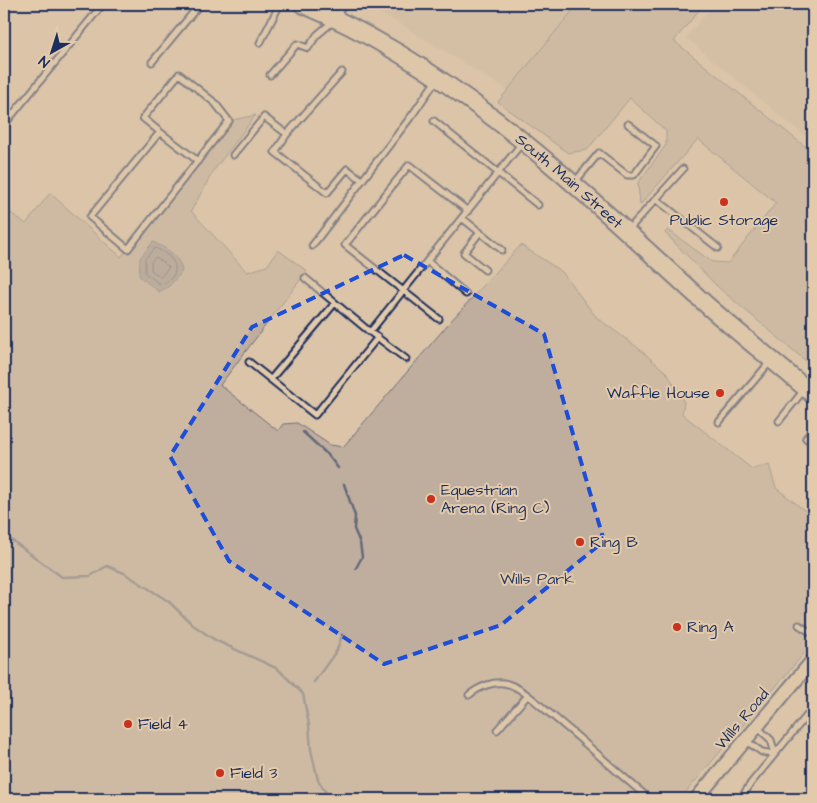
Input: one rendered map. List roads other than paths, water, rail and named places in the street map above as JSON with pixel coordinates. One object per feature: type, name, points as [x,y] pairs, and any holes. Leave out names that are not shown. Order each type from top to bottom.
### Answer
[{"type":"highway","name":"South Main Street","points":[[302,4],[336,19],[395,52],[493,116],[574,183],[711,308],[809,391]]},
{"type":"street","name":"Wills Road","points":[[696,799],[813,660]]},
{"type":"lane","points":[[4,125],[103,4]]},
{"type":"lane","points":[[152,62],[200,4]]},
{"type":"lane","points":[[260,43],[280,4]]},
{"type":"lane","points":[[270,75],[297,44],[308,48],[317,35],[336,19],[343,4]]},
{"type":"lane","points":[[342,72],[287,134],[274,152],[327,193],[347,169],[362,180]]},
{"type":"lane","points":[[160,132],[90,217],[128,248],[198,161],[229,121],[215,104],[179,74],[143,118],[198,161]]},
{"type":"lane","points":[[312,246],[413,114],[437,79]]},
{"type":"lane","points":[[233,155],[264,117],[287,134]]},
{"type":"lane","points":[[434,121],[538,205]]},
{"type":"lane","points":[[574,183],[599,153],[627,175],[634,175],[656,146],[628,124]]},
{"type":"lane","points":[[370,332],[524,141]]},
{"type":"lane","points":[[439,319],[345,244],[409,165],[468,211]]},
{"type":"lane","points":[[627,231],[683,169]]},
{"type":"lane","points":[[656,199],[718,248]]},
{"type":"lane","points":[[462,218],[502,250]]},
{"type":"lane","points":[[480,232],[464,253],[485,270]]},
{"type":"lane","points":[[427,262],[466,294]]},
{"type":"lane","points":[[305,278],[406,359]]},
{"type":"lane","points":[[271,379],[335,303]]},
{"type":"lane","points":[[249,362],[315,415],[378,337]]},
{"type":"lane","points":[[719,422],[772,360]]},
{"type":"lane","points":[[779,421],[809,391]]},
{"type":"lane","points":[[813,429],[806,438],[813,444]]},
{"type":"lane","points":[[799,626],[813,634]]},
{"type":"lane","points":[[469,695],[487,685],[504,683],[516,687],[528,695],[650,799]]},
{"type":"lane","points":[[497,730],[528,695]]},
{"type":"lane","points":[[743,799],[742,797],[751,783],[813,708]]},
{"type":"lane","points":[[757,727],[772,740],[775,754]]},
{"type":"lane","points":[[746,740],[762,752],[775,754]]},
{"type":"water","points":[[153,242],[176,257],[182,272],[168,287],[159,292],[139,276],[140,258]]},
{"type":"waterway","points":[[303,432],[328,455],[338,468]]},
{"type":"waterway","points":[[344,484],[355,516],[354,529],[360,543],[362,557],[356,568]]},
{"type":"waterway","points":[[4,532],[6,536],[62,577],[90,576],[107,566],[124,573],[168,601],[193,625],[215,640],[278,669],[303,694],[309,725],[311,750],[318,780],[330,799]]},
{"type":"waterway","points":[[314,682],[337,650],[342,635]]},
{"type":"place","name":"Public Storage","points":[[724,202]]},
{"type":"place","name":"Waffle House","points":[[720,393]]},
{"type":"place","name":"Equestrian Arena (Ring C)","points":[[431,499]]},
{"type":"place","name":"Ring B","points":[[580,542]]},
{"type":"place","name":"Ring A","points":[[677,627]]},
{"type":"place","name":"Field 4","points":[[128,724]]},
{"type":"place","name":"Field 3","points":[[220,773]]},
{"type":"park label","name":"Wills Park","points":[[537,579]]}]
